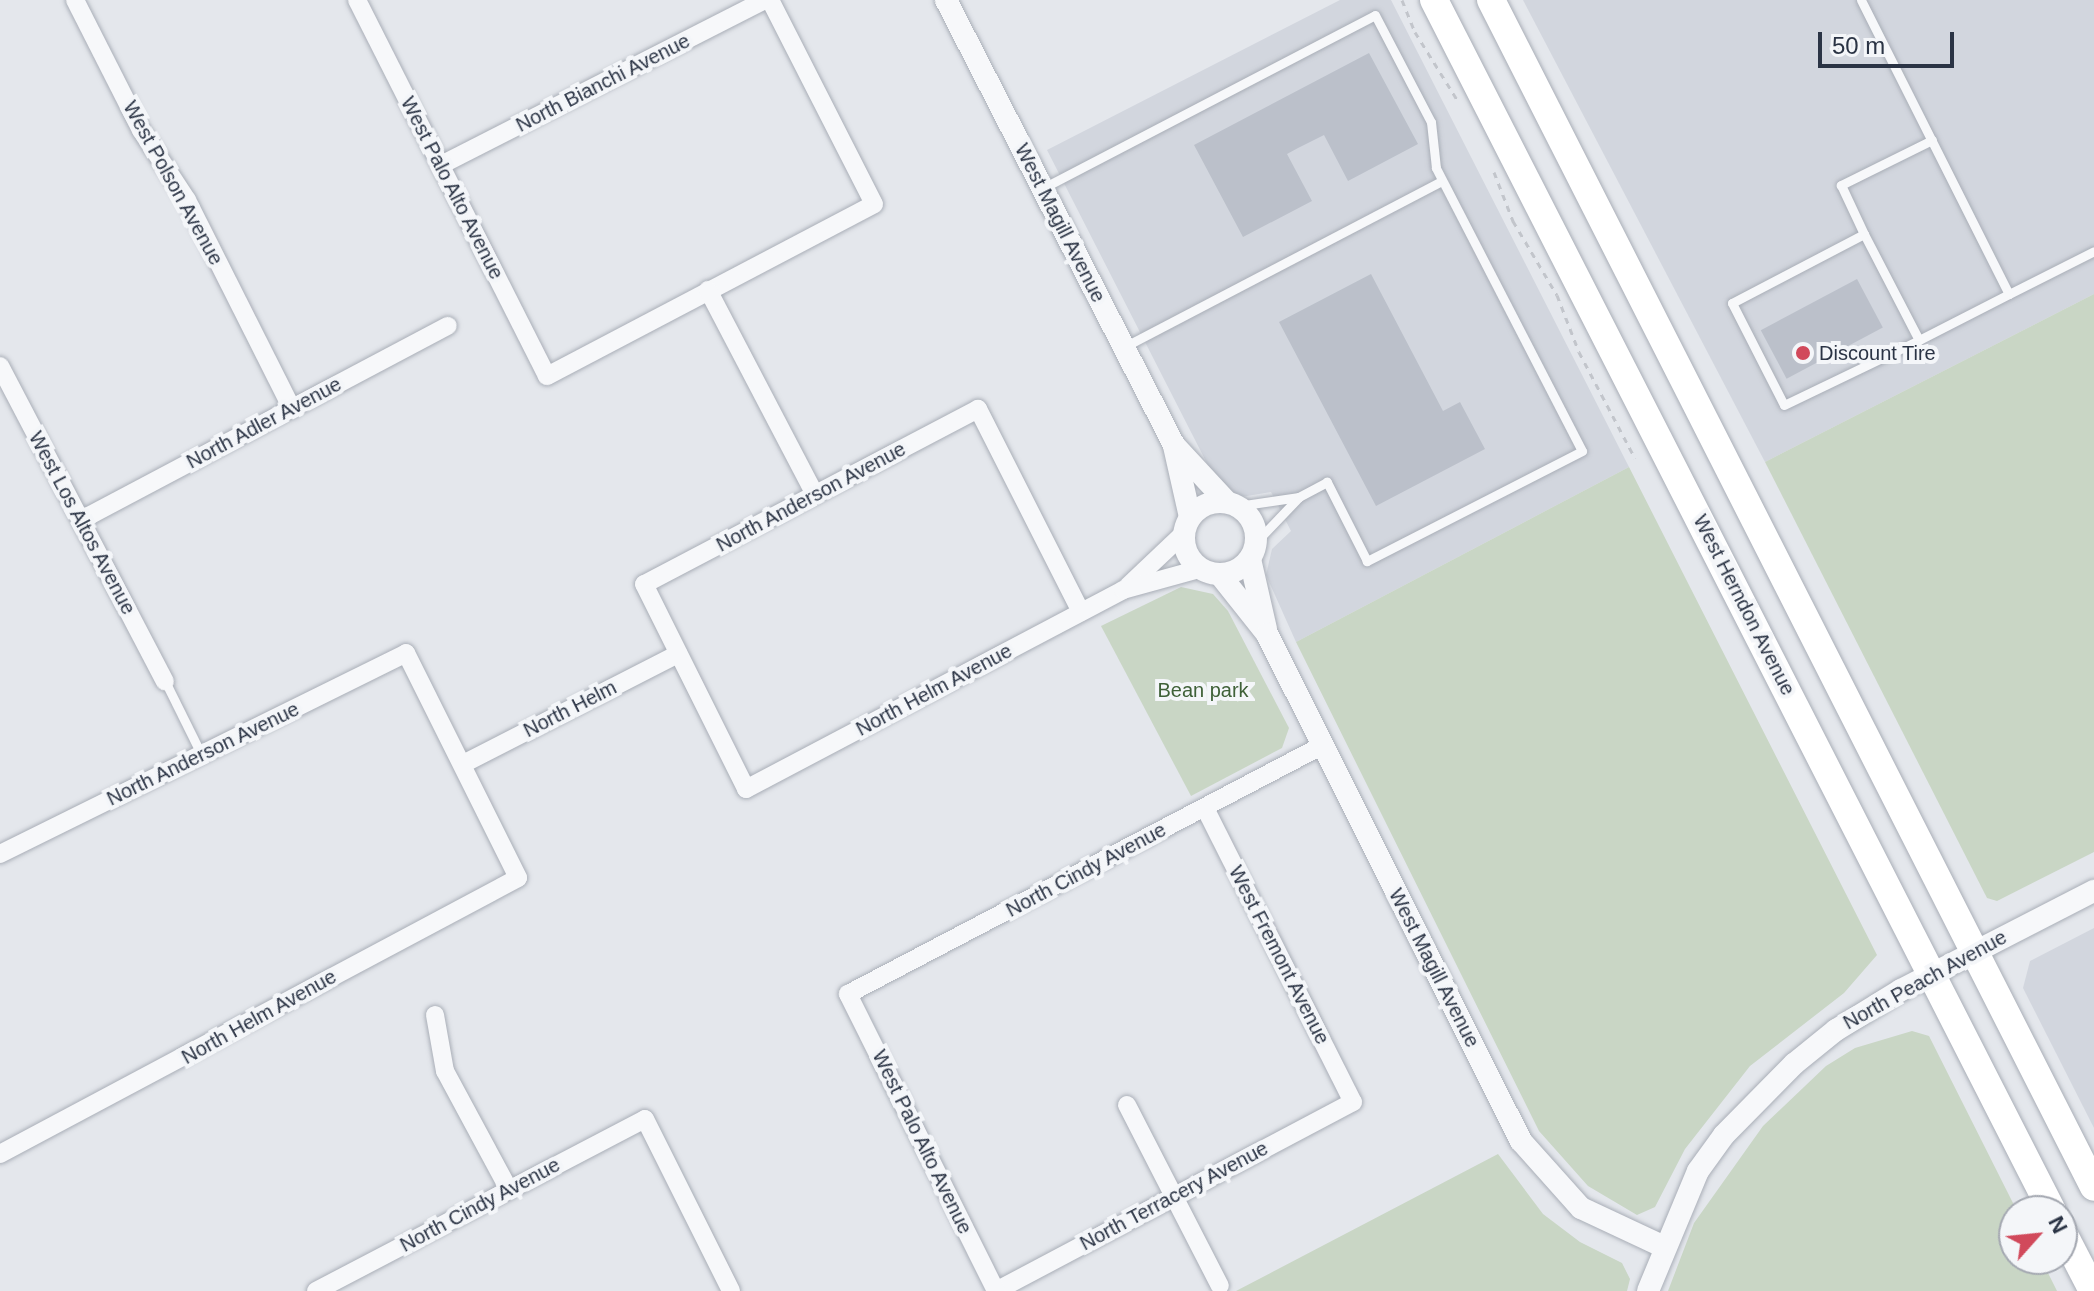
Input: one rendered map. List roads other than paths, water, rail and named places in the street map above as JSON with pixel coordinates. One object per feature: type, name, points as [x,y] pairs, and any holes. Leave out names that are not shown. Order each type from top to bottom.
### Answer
[{"type":"main road","name":"West Herndon Avenue","points":[[1434,0],[2044,1195]]},
{"type":"main road","points":[[1491,0],[2094,1187]]},
{"type":"main road","points":[[2078,1262],[2093,1291]]},
{"type":"street","name":"West Polson Avenue","points":[[75,0],[141,130],[187,200],[292,409]]},
{"type":"street","name":"West Palo Alto Avenue","points":[[357,0],[547,376],[708,290]]},
{"type":"street","name":"North Bianchi Avenue","points":[[441,165],[768,0]]},
{"type":"street","points":[[768,0],[874,204],[708,290],[815,495]]},
{"type":"street","name":"West Magill Avenue","points":[[946,0],[1174,445],[1232,504]]},
{"type":"street","name":"North Adler Avenue","points":[[81,520],[448,326]]},
{"type":"street","name":"West Los Altos Avenue","points":[[0,366],[165,681]]},
{"type":"street","name":"North Anderson Avenue","points":[[678,654],[644,584],[978,409],[1081,612]]},
{"type":"street","name":"West Magill Avenue","points":[[1174,445],[1186,525]]},
{"type":"street","points":[[1232,504],[1254,524],[1253,550],[1237,571],[1209,572],[1189,559],[1186,525],[1200,507],[1232,504]]},
{"type":"street","name":"North Helm Avenue","points":[[1123,590],[1186,525]]},
{"type":"street","name":"West Magill Avenue","points":[[1253,550],[1267,634]]},
{"type":"street","name":"West Magill Avenue","points":[[1209,572],[1267,634],[1529,1153],[1581,1208],[1662,1246]]},
{"type":"street","name":"North Helm Avenue","points":[[678,654],[746,789],[1123,590],[1209,572]]},
{"type":"street","name":"North Anderson Avenue","points":[[0,854],[406,653],[463,764]]},
{"type":"street","name":"North Helm","points":[[463,764],[678,654]]},
{"type":"street","name":"North Cindy Avenue","points":[[848,994],[1323,745]]},
{"type":"street","name":"North Helm Avenue","points":[[0,1154],[518,878],[463,764]]},
{"type":"street","name":"West Fremont Avenue","points":[[1205,808],[1353,1102]]},
{"type":"street","name":"North Peach Avenue","points":[[1648,1291],[1662,1246],[1698,1171],[1753,1104],[1836,1030],[1931,972],[2094,891]]},
{"type":"street","name":"West Palo Alto Avenue","points":[[848,994],[996,1291]]},
{"type":"street","points":[[435,1015],[445,1071],[509,1190]]},
{"type":"street","name":"North Terracery Avenue","points":[[996,1291],[1353,1102]]},
{"type":"street","points":[[1127,1105],[1220,1286]]},
{"type":"street","name":"North Cindy Avenue","points":[[316,1291],[645,1119],[731,1291]]},
{"type":"lane","points":[[1861,0],[2009,294]]},
{"type":"lane","points":[[1043,188],[1375,15],[1431,122],[1434,158],[1442,181],[1582,451],[1367,561],[1327,482],[1299,497],[1253,550]]},
{"type":"lane","points":[[1919,340],[1841,185],[1932,140]]},
{"type":"lane","points":[[1124,347],[1442,181]]},
{"type":"lane","points":[[1864,234],[1732,303],[1784,405],[2094,251]]},
{"type":"lane","points":[[1232,504],[1299,497]]},
{"type":"lane","points":[[165,681],[202,756]]},
{"type":"place","name":"Discount Tire","points":[[1803,353]]},
{"type":"park label","name":"Bean park","points":[[1203,690]]}]
